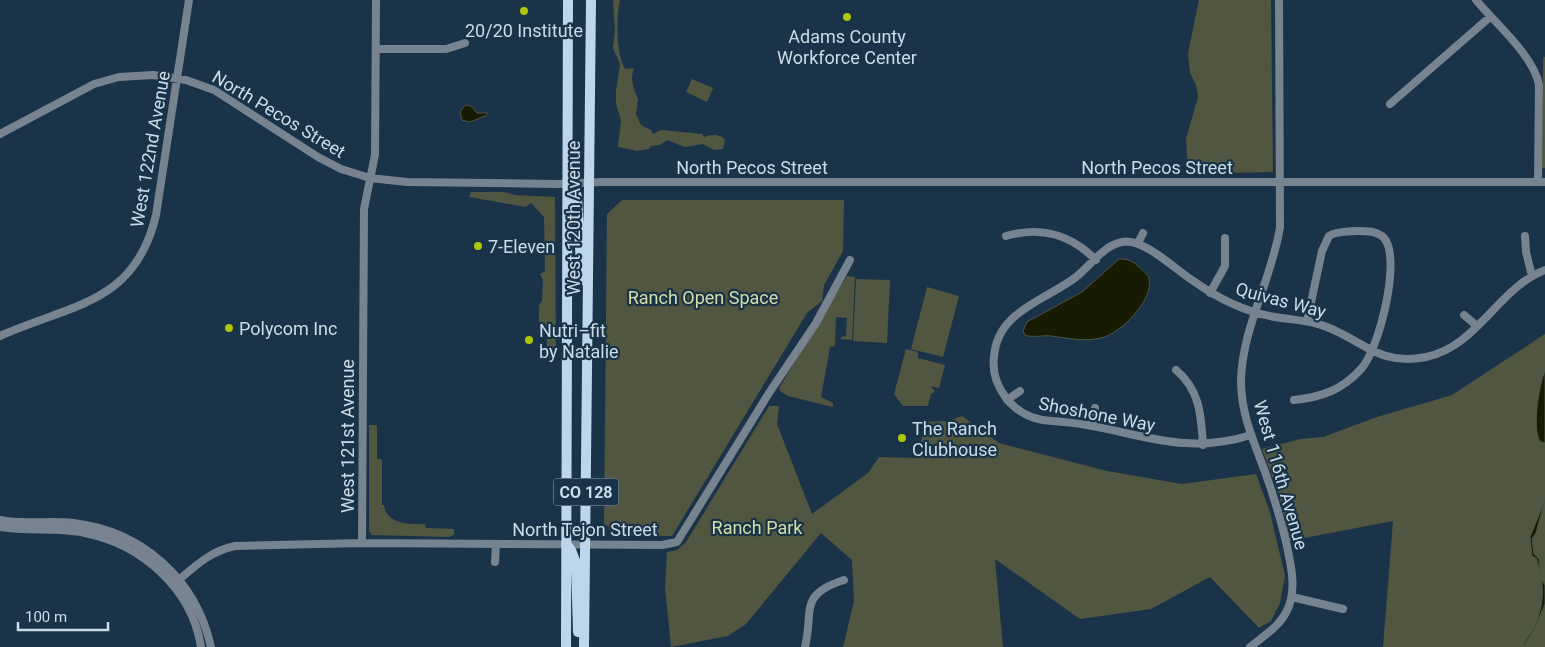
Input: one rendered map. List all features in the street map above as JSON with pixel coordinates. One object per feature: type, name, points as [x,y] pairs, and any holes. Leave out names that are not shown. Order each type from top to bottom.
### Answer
[{"type":"main road","name":"West 120th Avenue","points":[[566,647],[568,0]]},
{"type":"main road","name":"West 120th Avenue","points":[[584,647],[591,0]]},
{"type":"main road","points":[[568,184],[576,190],[582,264],[589,298]]},
{"type":"main road","points":[[566,544],[571,550],[576,563],[579,647]]},
{"type":"street","name":"West 122nd Avenue","points":[[0,336],[87,303],[116,285],[135,264],[145,249],[155,221],[189,0]]},
{"type":"street","name":"West 121st Avenue","points":[[362,543],[364,209],[375,144],[376,0]]},
{"type":"street","name":"West 116th Avenue","points":[[1250,647],[1281,620],[1292,597],[1293,574],[1285,540],[1243,408],[1242,369],[1245,348],[1277,244],[1281,183],[1280,0]]},
{"type":"street","points":[[1476,0],[1526,57],[1536,73],[1539,86],[1541,182]]},
{"type":"street","points":[[1390,104],[1490,17]]},
{"type":"street","points":[[376,49],[446,49],[465,43]]},
{"type":"street","name":"North Pecos Street","points":[[0,134],[84,89],[103,81],[133,75],[178,78],[214,90],[334,166],[370,178],[407,182],[568,184],[590,182],[1541,182]]},
{"type":"street","points":[[1006,236],[1032,231],[1060,235],[1082,247],[1096,260],[1117,243],[1131,241],[1138,243],[1143,233]]},
{"type":"street","points":[[1294,400],[1327,395],[1338,389],[1363,367],[1371,352],[1381,326],[1388,296],[1390,262],[1387,243],[1380,234],[1368,231],[1337,232],[1324,235],[1307,321]]},
{"type":"street","points":[[1525,236],[1526,252],[1532,276]]},
{"type":"street","points":[[1210,293],[1225,266],[1224,238]]},
{"type":"street","name":"Quivas Way","points":[[1138,243],[1210,293],[1256,312],[1307,321],[1327,327],[1371,352],[1391,358],[1425,357],[1455,344],[1532,276],[1545,270]]},
{"type":"street","name":"North Tejon Street","points":[[172,585],[205,558],[228,548],[362,543],[672,544],[679,540],[769,393],[816,323],[850,260]]},
{"type":"street","name":"Shoshone Way","points":[[1096,260],[1064,286],[1011,318],[998,341],[994,368],[998,385],[1007,400],[1015,408],[1032,418],[1092,425],[1172,443],[1203,444],[1251,435]]},
{"type":"street","points":[[1464,316],[1477,326]]},
{"type":"street","points":[[1176,370],[1188,381],[1197,397],[1201,414],[1203,444]]},
{"type":"street","points":[[1007,400],[1020,391]]},
{"type":"street","points":[[1092,425],[1095,408]]},
{"type":"street","points":[[0,520],[70,522],[120,534],[150,551],[180,579],[196,603],[211,647]]},
{"type":"street","points":[[0,527],[84,533],[106,539],[140,555],[160,571],[172,585],[196,626],[201,647]]},
{"type":"street","points":[[495,562],[496,544]]},
{"type":"street","points":[[805,647],[809,610],[815,595],[824,587],[844,580]]},
{"type":"street","points":[[1292,597],[1343,609]]},
{"type":"green space","points":[[613,0],[620,0],[617,25],[618,45],[625,69],[634,68],[633,84],[638,99],[636,114],[641,125],[651,130],[653,134],[661,130],[702,134],[704,137],[719,136],[725,140],[723,149],[714,150],[703,144],[685,147],[667,140],[660,145],[637,151],[618,147],[621,120],[616,104],[616,91],[620,64],[613,48],[615,31]]},
{"type":"green space","points":[[1199,0],[1271,0],[1273,172],[1188,174],[1186,139],[1198,97],[1196,85],[1190,73],[1188,53]]},
{"type":"green space","points":[[1543,57],[1545,57],[1545,168],[1542,168]]},
{"type":"green space","points":[[692,79],[713,88],[707,102],[686,92]]},
{"type":"green space","points":[[471,192],[504,192],[515,195],[555,197],[556,358],[547,358],[547,329],[539,322],[539,305],[542,301],[543,280],[540,274],[545,271],[544,217],[531,203],[526,207],[469,197]]},
{"type":"green space","name":"Ranch Open Space","points":[[622,200],[844,200],[843,251],[824,285],[822,301],[807,313],[672,536],[613,536],[608,526],[604,524],[607,214]]},
{"type":"green space","points":[[847,276],[855,277],[852,340],[841,339],[841,337],[846,336],[847,318],[836,317],[835,346],[830,347],[821,397],[833,403],[833,407],[788,396],[780,391],[779,388]]},
{"type":"green space","points":[[856,279],[890,280],[887,343],[853,341]]},
{"type":"green space","points":[[927,287],[959,296],[943,357],[911,349]]},
{"type":"green space","points":[[1545,334],[1545,647],[1383,647],[1393,521],[1289,541],[1280,498],[1262,449],[1300,439],[1323,437],[1377,417],[1452,395]]},
{"type":"green space","points":[[906,349],[918,352],[918,358],[945,365],[939,388],[931,386],[935,392],[931,394],[928,406],[903,406],[894,394]]},
{"type":"green space","name":"Ranch Park","points":[[769,406],[779,406],[777,424],[812,514],[868,473],[879,457],[919,458],[924,422],[948,421],[962,416],[999,443],[1107,471],[1182,484],[1256,474],[1270,512],[1285,576],[1280,603],[1271,621],[1259,628],[1210,577],[1151,609],[1080,619],[995,559],[1003,647],[843,647],[854,601],[852,560],[821,533],[746,624],[728,636],[671,647],[665,587],[667,552],[677,550],[686,542]]},
{"type":"green space","points":[[369,425],[377,425],[377,459],[382,459],[382,505],[384,505],[389,516],[400,522],[425,524],[426,528],[454,529],[454,535],[449,537],[372,535],[369,531]]},
{"type":"shaded area","points":[[465,105],[471,106],[477,113],[488,113],[470,122],[462,120],[460,112]]},
{"type":"shaded area","points":[[1119,259],[1135,263],[1149,279],[1146,297],[1141,306],[1126,323],[1109,335],[1095,339],[1082,340],[1025,335],[1023,331],[1027,322],[1082,292]]},
{"type":"shaded area","points":[[1545,371],[1545,443],[1541,442],[1538,437],[1536,419],[1540,386]]},
{"type":"shaded area","points":[[1545,500],[1536,533],[1532,539],[1534,554],[1539,559],[1541,575],[1536,558],[1532,556],[1530,537]]},
{"type":"shaded area","points":[[1541,578],[1545,585],[1545,604],[1534,630],[1523,647],[1533,630],[1540,612],[1542,603]]},
{"type":"place","name":"20/20 Institute","points":[[524,11]]},
{"type":"place","name":"Adams County Workforce Center","points":[[847,17]]},
{"type":"place","name":"7-Eleven","points":[[478,246]]},
{"type":"place","name":"Polycom Inc","points":[[229,328]]},
{"type":"place","name":"Nutri–fit by Natalie","points":[[529,340]]},
{"type":"place","name":"The Ranch Clubhouse","points":[[902,438]]}]
